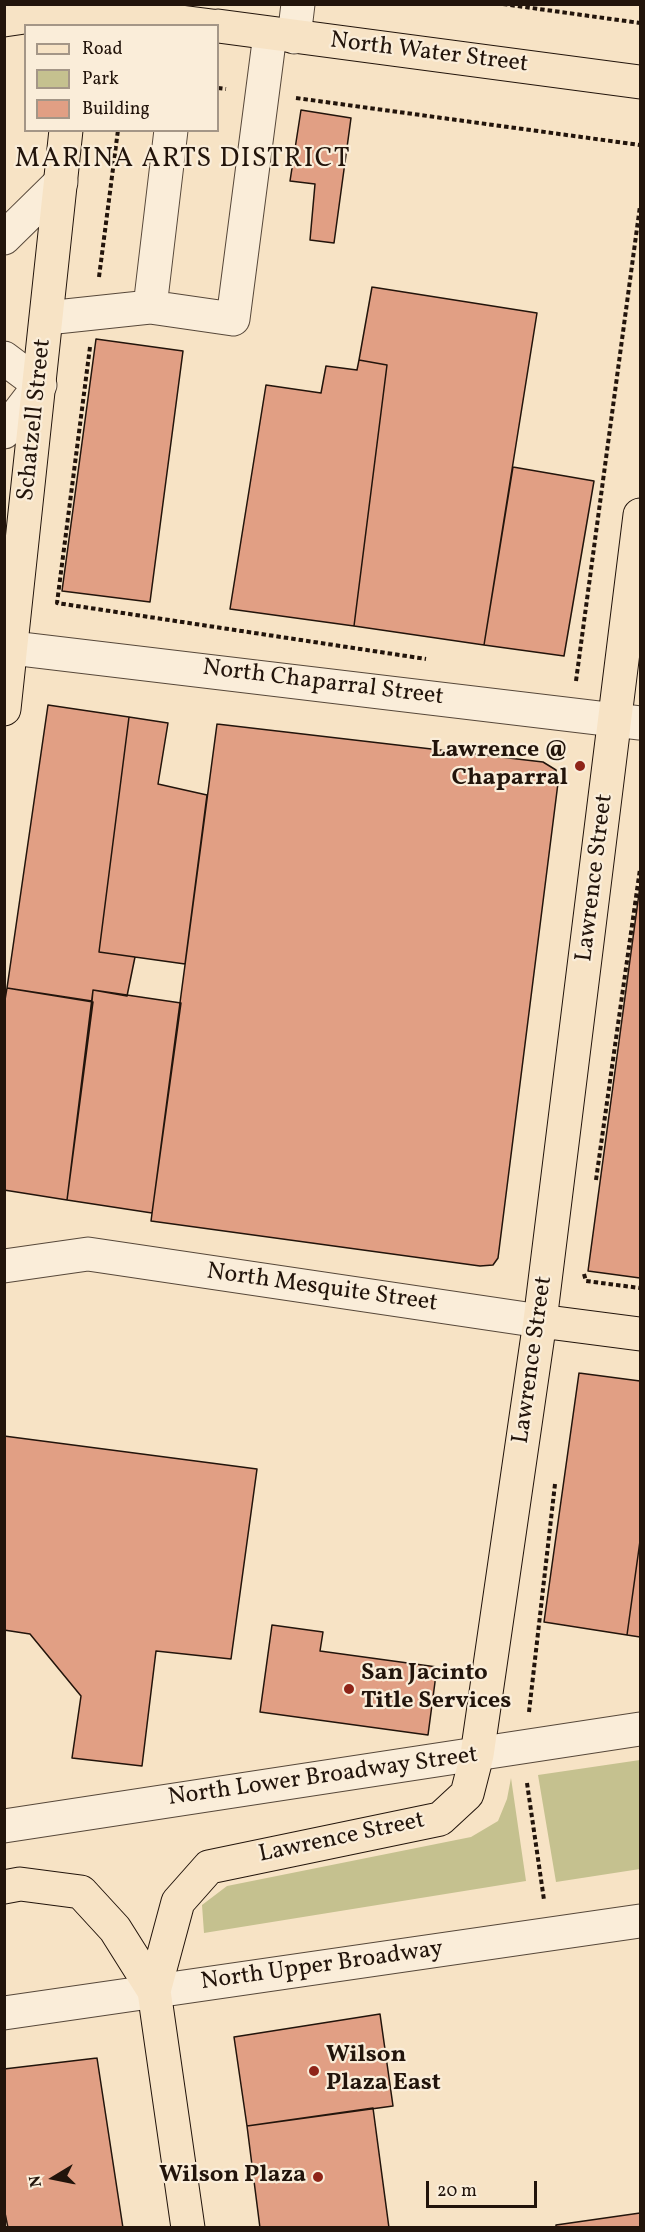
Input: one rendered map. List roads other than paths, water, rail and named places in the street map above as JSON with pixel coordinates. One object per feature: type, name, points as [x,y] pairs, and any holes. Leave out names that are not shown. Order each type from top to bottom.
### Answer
[{"type":"main road","points":[[4,20],[78,11],[193,24]]},
{"type":"main road","name":"North Water Street","points":[[219,26],[640,82]]},
{"type":"main road","name":"Schatzell Street","points":[[4,709],[66,132]]},
{"type":"main road","name":"Lawrence Street","points":[[154,1991],[177,1902],[209,1867],[440,1819],[467,1794],[477,1755],[628,721],[640,515]]},
{"type":"main road","name":"North Mesquite Street","points":[[540,1321],[640,1334]]},
{"type":"main road","points":[[4,1887],[20,1884],[81,1892],[116,1929],[154,1991],[188,2228]]},
{"type":"street","points":[[47,318],[150,307],[233,319],[262,94],[282,35],[298,4]]},
{"type":"street","points":[[150,307],[171,132]]},
{"type":"street","points":[[4,238],[61,182]]},
{"type":"street","points":[[4,358],[40,385],[4,432]]},
{"type":"street","name":"North Chaparral Street","points":[[9,646],[628,721]]},
{"type":"street","name":"North Mesquite Street","points":[[4,1266],[88,1254],[540,1321]]},
{"type":"street","name":"North Lower Broadway Street","points":[[4,1826],[640,1729]]},
{"type":"street","name":"North Upper Broadway","points":[[4,2013],[640,1921]]},
{"type":"place","name":"Lawrence @ Chaparral","points":[[580,766]]},
{"type":"place","name":"San Jacinto Title Services","points":[[349,1689]]},
{"type":"place","name":"Wilson Plaza East","points":[[314,2071]]},
{"type":"place","name":"Wilson Plaza","points":[[318,2177]]},
{"type":"district","name":"MARINA ARTS DISTRICT","points":[[183,161]]}]
